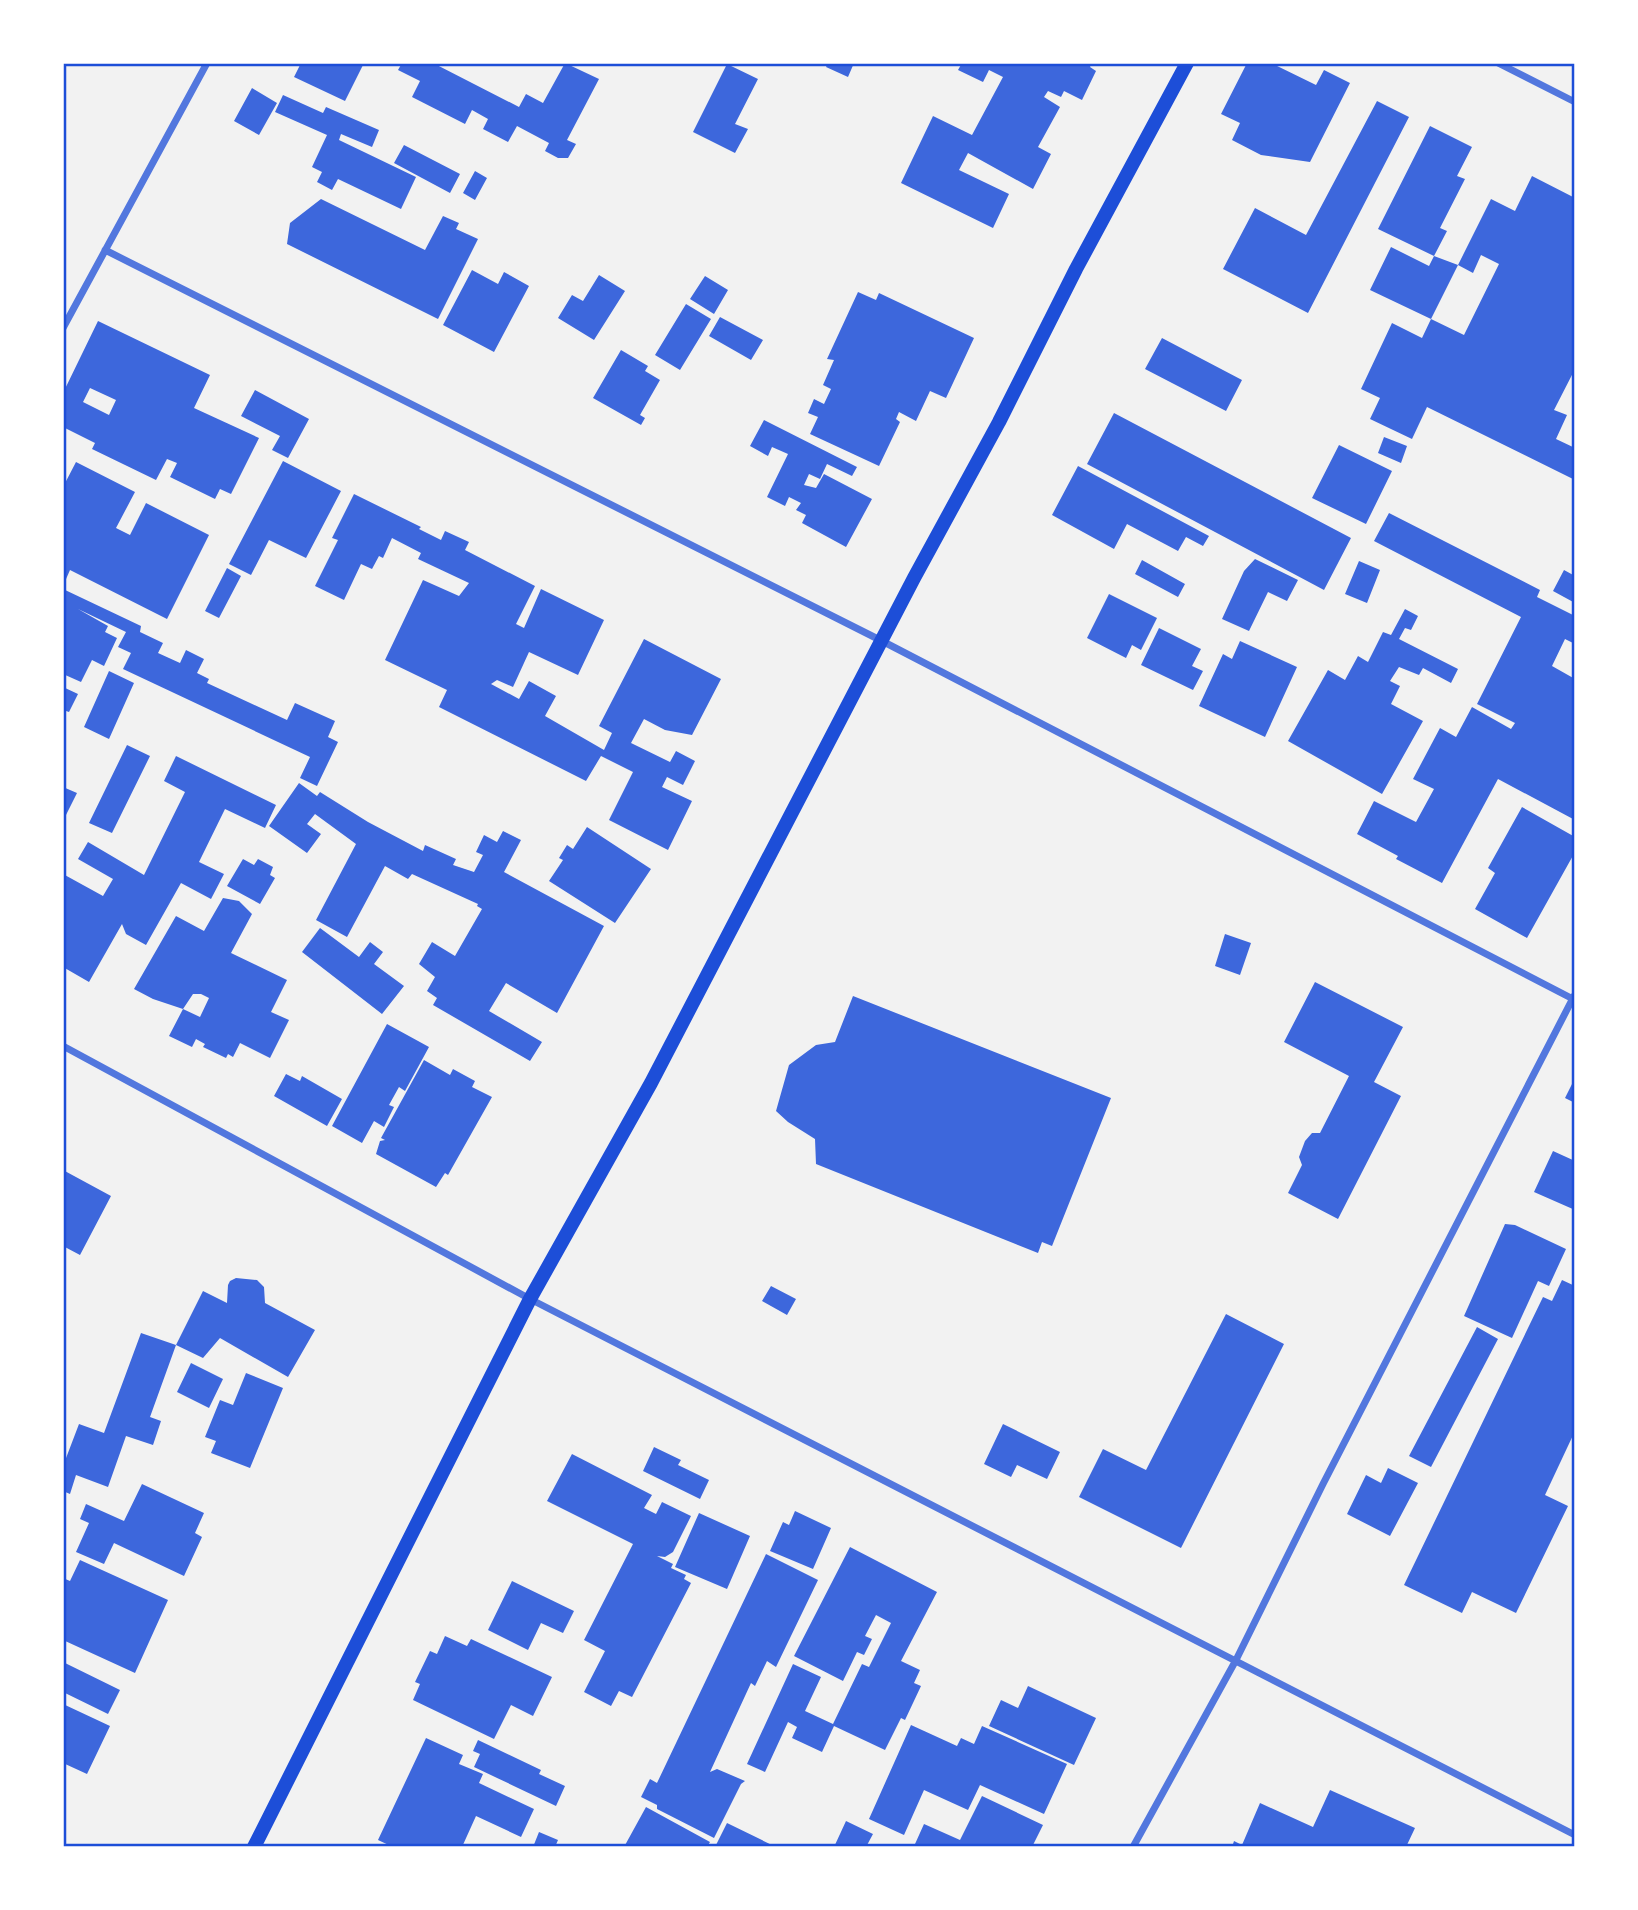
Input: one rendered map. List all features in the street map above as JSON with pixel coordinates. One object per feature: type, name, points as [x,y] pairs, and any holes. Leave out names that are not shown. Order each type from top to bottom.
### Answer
[{"type":"main road","points":[[254,1847],[530,1299],[658,1071],[999,422],[1076,269],[1187,63]]},
{"type":"street","points":[[63,328],[207,63]]},
{"type":"street","points":[[1498,63],[1575,102]]},
{"type":"street","points":[[105,250],[882,641],[1574,997],[1323,1484],[1236,1660],[1133,1847]]},
{"type":"street","points":[[63,1046],[530,1299],[1575,1835]]},
{"type":"building","points":[[301,63],[364,63],[345,101],[294,77]]},
{"type":"building","points":[[402,63],[433,63],[519,107],[526,94],[543,103],[565,63],[599,79],[567,140],[576,144],[568,158],[558,158],[545,151],[549,143],[517,126],[508,142],[483,129],[488,119],[472,110],[465,124],[412,97],[420,81],[398,70]]},
{"type":"building","points":[[828,63],[854,63],[848,77],[826,67]]},
{"type":"building","points":[[962,63],[1092,63],[1090,67],[1096,71],[1082,100],[1064,91],[1061,97],[1048,91],[1044,97],[1060,107],[1038,147],[1051,154],[1033,189],[968,153],[959,170],[1009,194],[993,228],[901,183],[933,116],[972,135],[1003,77],[989,70],[983,82],[958,70]]},
{"type":"building","points":[[1247,63],[1271,63],[1316,85],[1324,70],[1350,83],[1310,162],[1261,155],[1232,140],[1240,123],[1221,114]]},
{"type":"building","points":[[727,64],[758,79],[735,124],[748,129],[735,153],[693,132]]},
{"type":"building","points":[[252,88],[277,103],[259,135],[234,121]]},
{"type":"building","points":[[283,95],[323,113],[326,107],[379,130],[372,147],[341,134],[339,140],[416,177],[401,209],[338,179],[332,190],[317,182],[322,172],[312,167],[327,135],[275,112]]},
{"type":"building","points":[[1377,101],[1409,117],[1308,313],[1223,269],[1255,208],[1306,235]]},
{"type":"building","points":[[1430,126],[1472,147],[1457,176],[1465,179],[1440,228],[1447,231],[1434,256],[1378,229]]},
{"type":"building","points":[[404,145],[460,174],[450,193],[394,163]]},
{"type":"building","points":[[475,171],[487,178],[475,200],[463,193]]},
{"type":"building","points":[[1532,176],[1575,198],[1575,369],[1554,410],[1567,415],[1556,439],[1575,448],[1575,480],[1427,407],[1412,439],[1370,419],[1380,398],[1361,389],[1392,323],[1422,338],[1431,319],[1464,335],[1499,264],[1481,255],[1473,273],[1458,265],[1491,199],[1515,211]]},
{"type":"building","points":[[321,199],[425,250],[443,216],[459,223],[456,229],[478,239],[438,319],[287,244],[290,223]]},
{"type":"building","points":[[1391,247],[1429,266],[1434,256],[1458,265],[1431,319],[1370,290]]},
{"type":"building","points":[[472,270],[498,284],[504,272],[529,286],[494,352],[443,325]]},
{"type":"building","points":[[599,275],[625,291],[594,340],[558,318],[572,295],[583,301]]},
{"type":"building","points":[[705,276],[728,290],[714,314],[690,299]]},
{"type":"building","points":[[858,292],[876,300],[879,293],[974,338],[946,398],[930,391],[916,421],[899,412],[896,419],[900,422],[879,466],[810,434],[818,417],[808,413],[814,399],[824,404],[831,389],[823,385],[834,360],[827,359]]},
{"type":"building","points":[[686,304],[711,319],[680,370],[655,355]]},
{"type":"building","points":[[720,317],[763,340],[751,360],[709,336]]},
{"type":"building","points":[[98,321],[210,375],[194,408],[259,438],[231,494],[220,489],[215,499],[170,477],[177,463],[167,459],[156,480],[92,449],[95,443],[63,427],[63,393]],"holes":[[[90,388],[116,400],[109,415],[83,402]]]},
{"type":"building","points":[[1162,338],[1242,380],[1226,411],[1145,369]]},
{"type":"building","points":[[621,350],[648,366],[645,371],[660,380],[640,415],[645,418],[641,425],[593,398]]},
{"type":"building","points":[[255,390],[309,419],[288,458],[272,450],[280,436],[241,416]]},
{"type":"building","points":[[1114,413],[1351,538],[1324,590],[1087,464]]},
{"type":"building","points":[[764,420],[857,467],[852,476],[827,464],[820,479],[809,474],[804,485],[816,488],[824,474],[872,499],[846,547],[802,523],[806,515],[796,510],[801,503],[789,497],[785,506],[767,497],[788,454],[772,447],[768,456],[750,446]]},
{"type":"building","points":[[1384,437],[1407,446],[1401,463],[1378,453]]},
{"type":"building","points":[[1339,445],[1392,471],[1366,524],[1312,498]]},
{"type":"building","points":[[283,461],[341,491],[306,558],[269,540],[251,575],[229,564]]},
{"type":"building","points":[[76,462],[135,492],[116,528],[130,535],[146,503],[209,535],[167,619],[70,570],[63,586],[63,487]]},
{"type":"building","points":[[1078,466],[1209,536],[1203,546],[1186,537],[1178,551],[1127,524],[1114,549],[1052,515]]},
{"type":"building","points":[[354,494],[421,527],[419,529],[441,540],[445,531],[469,542],[465,550],[535,586],[516,624],[524,628],[541,589],[604,620],[578,675],[529,652],[513,687],[497,680],[491,684],[519,699],[529,681],[556,696],[545,716],[604,750],[612,733],[599,726],[644,639],[721,679],[692,735],[665,730],[644,719],[631,743],[670,762],[676,751],[695,761],[683,785],[667,777],[662,787],[692,801],[668,850],[609,820],[633,772],[601,756],[586,781],[439,707],[447,690],[385,660],[423,580],[459,596],[469,583],[418,559],[421,553],[392,538],[383,558],[379,556],[372,569],[361,564],[344,600],[315,586],[338,540],[332,538]]},
{"type":"building","points":[[1389,513],[1540,590],[1537,597],[1575,616],[1575,644],[1565,639],[1552,666],[1575,679],[1575,754],[1572,761],[1575,762],[1575,816],[1573,819],[1498,779],[1442,883],[1396,859],[1398,856],[1357,834],[1374,801],[1416,822],[1434,789],[1413,779],[1440,728],[1456,737],[1472,707],[1511,729],[1515,723],[1477,704],[1521,617],[1374,541]]},
{"type":"building","points":[[1255,559],[1298,580],[1287,601],[1268,592],[1249,631],[1222,619],[1244,571]]},
{"type":"building","points":[[1142,560],[1185,584],[1178,597],[1135,574]]},
{"type":"building","points":[[1359,561],[1380,570],[1367,603],[1345,594]]},
{"type":"building","points":[[227,568],[241,576],[219,618],[205,611]]},
{"type":"building","points":[[1564,570],[1575,576],[1575,603],[1553,591]]},
{"type":"building","points":[[63,589],[141,626],[140,632],[163,643],[158,653],[180,663],[186,650],[204,659],[197,673],[209,679],[207,683],[287,720],[295,703],[335,721],[328,737],[338,742],[317,786],[300,778],[310,757],[123,669],[131,653],[118,647],[126,632],[78,609],[108,626],[105,632],[117,638],[104,666],[92,660],[81,682],[63,674]]},
{"type":"building","points":[[1109,594],[1157,618],[1141,650],[1132,645],[1126,658],[1087,638]]},
{"type":"building","points":[[1405,609],[1418,616],[1411,630],[1405,628],[1399,639],[1458,669],[1451,683],[1423,668],[1419,675],[1399,667],[1390,681],[1400,686],[1391,704],[1423,721],[1382,794],[1288,741],[1328,670],[1345,680],[1358,656],[1368,662],[1383,632],[1391,635]]},
{"type":"building","points":[[1159,628],[1201,649],[1192,666],[1203,671],[1193,690],[1141,665]]},
{"type":"building","points":[[1240,641],[1297,667],[1265,737],[1199,706],[1223,654],[1232,659]]},
{"type":"building","points":[[109,671],[134,683],[109,739],[84,727]]},
{"type":"building","points":[[63,687],[78,694],[69,712],[63,710]]},
{"type":"building","points":[[127,745],[150,756],[112,833],[89,823]]},
{"type":"building","points":[[176,756],[276,805],[265,828],[225,809],[199,862],[224,874],[211,899],[181,883],[146,945],[126,934],[122,924],[89,982],[63,967],[63,874],[103,896],[113,879],[78,859],[88,842],[144,875],[185,792],[164,781]]},
{"type":"building","points":[[299,783],[317,796],[320,792],[368,822],[423,851],[425,845],[456,859],[453,865],[474,872],[483,855],[476,852],[484,835],[497,842],[503,831],[521,840],[504,872],[604,926],[557,1013],[506,983],[489,1011],[542,1042],[530,1061],[433,1005],[437,998],[427,991],[435,977],[419,964],[432,942],[455,956],[482,909],[478,904],[412,874],[408,879],[385,866],[347,937],[316,920],[356,844],[315,814],[307,824],[321,834],[307,853],[269,826]]},
{"type":"building","points":[[63,787],[77,793],[63,821]]},
{"type":"building","points":[[1522,807],[1575,837],[1575,852],[1527,938],[1475,909],[1495,873],[1488,868]]},
{"type":"building","points":[[587,827],[651,869],[615,923],[549,881],[563,860],[559,858],[567,845],[573,849]]},
{"type":"building","points":[[243,859],[254,865],[258,859],[273,867],[270,875],[275,878],[260,904],[227,886]]},
{"type":"building","points":[[223,898],[239,901],[252,914],[231,953],[287,980],[271,1012],[289,1020],[270,1058],[240,1043],[233,1057],[228,1054],[226,1058],[203,1047],[205,1044],[196,1039],[192,1047],[169,1036],[183,1009],[134,989],[176,916],[204,931]],"holes":[[[193,994],[209,998],[200,1017],[183,1009]]]},
{"type":"building","points":[[320,928],[359,957],[370,942],[383,952],[374,964],[404,986],[382,1014],[302,952]]},
{"type":"building","points":[[1225,934],[1251,943],[1240,975],[1215,966]]},
{"type":"building","points":[[1315,982],[1403,1027],[1374,1082],[1401,1096],[1338,1219],[1288,1193],[1302,1165],[1299,1157],[1305,1141],[1312,1133],[1320,1133],[1349,1076],[1284,1042]]},
{"type":"building","points":[[853,996],[1111,1098],[1052,1246],[1042,1242],[1038,1253],[816,1164],[815,1139],[776,1111],[789,1065],[816,1045],[835,1042]]},
{"type":"building","points":[[387,1024],[429,1047],[405,1091],[399,1087],[389,1105],[394,1107],[384,1127],[374,1121],[362,1143],[332,1126]]},
{"type":"building","points":[[424,1060],[450,1075],[453,1069],[475,1081],[472,1087],[492,1097],[448,1175],[445,1173],[436,1187],[376,1154],[380,1141],[385,1140],[381,1138]]},
{"type":"building","points":[[286,1074],[300,1081],[302,1076],[342,1099],[327,1126],[274,1096]]},
{"type":"building","points":[[1575,1078],[1575,1103],[1565,1098]]},
{"type":"building","points":[[1553,1151],[1575,1161],[1572,1170],[1575,1172],[1575,1210],[1534,1192]]},
{"type":"building","points":[[63,1170],[111,1196],[80,1255],[63,1246]]},
{"type":"building","points":[[1505,1224],[1515,1225],[1566,1249],[1549,1286],[1538,1281],[1512,1338],[1464,1316]]},
{"type":"building","points":[[236,1278],[257,1280],[264,1287],[265,1303],[315,1330],[288,1377],[220,1338],[203,1358],[176,1345],[203,1291],[227,1303],[228,1285]]},
{"type":"building","points":[[1562,1280],[1575,1286],[1575,1431],[1545,1495],[1568,1506],[1516,1613],[1472,1592],[1462,1613],[1404,1585],[1543,1297],[1552,1301]]},
{"type":"building","points":[[771,1286],[796,1299],[787,1315],[762,1301]]},
{"type":"building","points":[[1226,1314],[1284,1344],[1181,1548],[1079,1497],[1103,1449],[1146,1470]]},
{"type":"building","points":[[1477,1327],[1498,1339],[1431,1467],[1409,1456]]},
{"type":"building","points":[[141,1333],[176,1345],[150,1417],[161,1421],[153,1445],[126,1436],[108,1487],[76,1475],[70,1494],[63,1491],[63,1466],[79,1424],[104,1433]]},
{"type":"building","points":[[191,1363],[223,1379],[209,1408],[177,1392]]},
{"type":"building","points":[[246,1373],[283,1388],[250,1468],[211,1453],[216,1441],[205,1437],[220,1400],[233,1405]]},
{"type":"building","points":[[1003,1424],[1060,1452],[1047,1479],[1017,1465],[1011,1477],[984,1464]]},
{"type":"building","points":[[654,1447],[681,1460],[678,1465],[709,1480],[700,1499],[643,1471]]},
{"type":"building","points":[[572,1454],[652,1495],[644,1508],[656,1514],[662,1502],[691,1516],[673,1552],[665,1557],[657,1556],[673,1564],[671,1568],[686,1575],[684,1579],[691,1583],[632,1697],[619,1691],[611,1706],[584,1692],[605,1651],[584,1640],[633,1544],[547,1501]]},
{"type":"building","points":[[1388,1468],[1418,1483],[1390,1536],[1347,1514],[1366,1475],[1381,1483]]},
{"type":"building","points":[[142,1484],[204,1513],[195,1533],[202,1537],[184,1576],[114,1543],[104,1564],[76,1552],[89,1523],[80,1519],[86,1504],[124,1521]]},
{"type":"building","points":[[795,1511],[831,1528],[813,1569],[770,1551],[783,1522],[789,1525]]},
{"type":"building","points":[[699,1513],[750,1536],[727,1589],[675,1567]]},
{"type":"building","points":[[850,1547],[937,1592],[901,1661],[920,1670],[914,1683],[921,1686],[905,1720],[901,1718],[885,1750],[834,1726],[822,1752],[792,1738],[797,1727],[788,1722],[765,1772],[747,1764],[793,1664],[821,1677],[805,1711],[833,1724],[862,1664],[869,1667],[891,1623],[876,1615],[865,1636],[872,1639],[864,1655],[857,1652],[843,1681],[794,1656]]},
{"type":"building","points":[[766,1554],[818,1580],[776,1667],[767,1661],[755,1686],[751,1683],[710,1772],[717,1769],[745,1781],[714,1838],[657,1809],[657,1805],[641,1797],[650,1779],[657,1783]]},
{"type":"building","points":[[80,1560],[168,1600],[135,1673],[63,1640],[63,1578],[70,1581]]},
{"type":"building","points":[[512,1581],[574,1611],[563,1633],[541,1623],[528,1650],[488,1630]]},
{"type":"building","points":[[445,1636],[467,1646],[471,1639],[552,1677],[533,1716],[511,1705],[494,1739],[413,1700],[420,1684],[415,1682],[430,1651],[437,1654]]},
{"type":"building","points":[[63,1662],[120,1690],[108,1714],[63,1692]]},
{"type":"building","points":[[1028,1686],[1096,1718],[1074,1765],[989,1726],[1001,1700],[1018,1708]]},
{"type":"building","points":[[63,1704],[110,1726],[87,1774],[63,1763]]},
{"type":"building","points":[[911,1725],[957,1746],[961,1738],[974,1744],[982,1726],[1067,1764],[1044,1814],[980,1785],[968,1810],[924,1790],[904,1835],[869,1819]]},
{"type":"building","points":[[426,1738],[463,1755],[459,1764],[483,1774],[479,1783],[534,1809],[521,1837],[476,1816],[462,1847],[393,1847],[378,1840]]},
{"type":"building","points":[[478,1740],[541,1770],[539,1774],[565,1786],[556,1806],[474,1767],[480,1754],[473,1751]]},
{"type":"building","points":[[1330,1790],[1415,1828],[1406,1847],[1232,1847],[1234,1841],[1242,1845],[1260,1803],[1313,1827]]},
{"type":"building","points":[[982,1796],[1043,1825],[1032,1847],[923,1847],[915,1844],[924,1824],[960,1840]]},
{"type":"building","points":[[646,1807],[710,1842],[707,1847],[624,1847]]},
{"type":"building","points":[[846,1821],[873,1834],[866,1847],[834,1847]]},
{"type":"building","points":[[727,1823],[776,1847],[715,1847]]},
{"type":"building","points":[[539,1832],[558,1840],[555,1847],[533,1847]]}]
